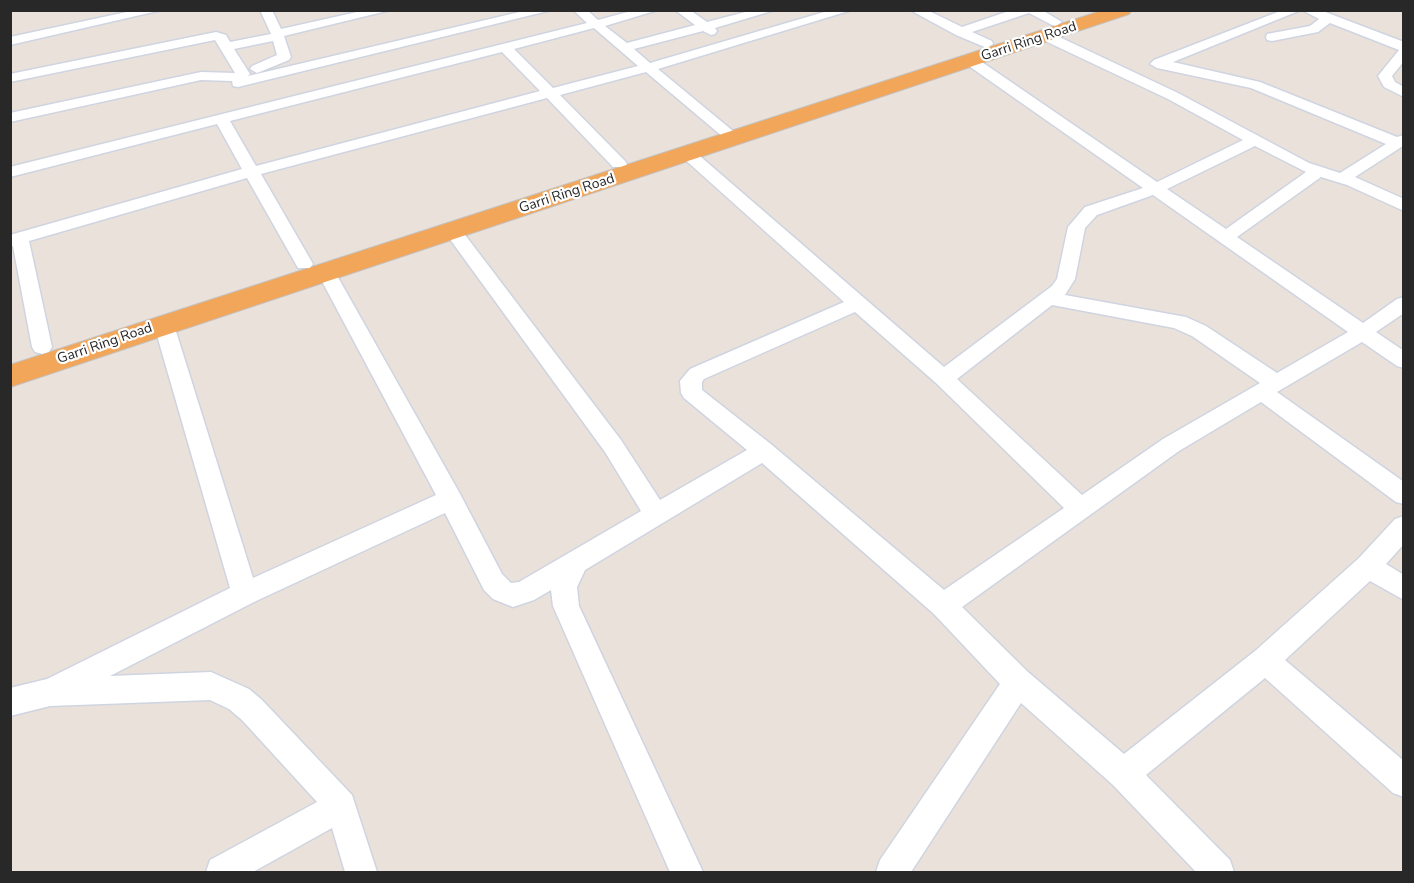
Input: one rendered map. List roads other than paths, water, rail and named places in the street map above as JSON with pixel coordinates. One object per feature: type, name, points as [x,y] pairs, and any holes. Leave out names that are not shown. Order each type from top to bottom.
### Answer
[{"type":"highway","name":"Garri Ring Road","points":[[1052,29],[1090,10]]},
{"type":"highway","name":"Garri Ring Road","points":[[10,376],[164,325],[315,268],[619,164],[728,134],[1052,29],[1123,10]]},
{"type":"highway","name":"Garri Ring Road","points":[[10,357],[315,268],[453,231],[688,154],[728,134]]},
{"type":"street","points":[[10,172],[221,118],[243,89],[284,57],[266,10]]},
{"type":"street","points":[[226,47],[385,10]]},
{"type":"street","points":[[243,89],[546,10]]},
{"type":"street","points":[[579,10],[728,134]]},
{"type":"street","points":[[10,118],[158,76],[204,75],[243,89],[505,47],[652,10]]},
{"type":"street","points":[[681,10],[730,44]]},
{"type":"street","points":[[623,48],[769,10]]},
{"type":"street","points":[[916,10],[960,32],[979,53],[1155,189],[1404,361]]},
{"type":"street","points":[[960,32],[1026,10]]},
{"type":"street","points":[[1032,10],[1052,29],[1125,75],[1173,96],[1317,172],[1343,178],[1404,206]]},
{"type":"street","points":[[1125,75],[1295,10]]},
{"type":"street","points":[[1308,10],[1404,47]]},
{"type":"street","points":[[42,347],[15,239],[254,171],[646,68],[841,11]]},
{"type":"street","points":[[10,41],[153,15]]},
{"type":"street","points":[[1272,37],[1314,29],[1328,18]]},
{"type":"street","points":[[10,78],[146,50],[166,41],[216,36],[221,38],[226,47],[243,89]]},
{"type":"street","points":[[505,47],[619,164]]},
{"type":"street","points":[[146,50],[158,76]]},
{"type":"street","points":[[1404,52],[1385,76],[1389,84],[1404,93]]},
{"type":"street","points":[[1159,63],[1254,85],[1401,141]]},
{"type":"street","points":[[221,118],[315,268],[451,500],[493,582],[502,591],[513,595],[525,592],[764,451]]},
{"type":"street","points":[[943,378],[998,339],[1059,290],[1066,279],[1077,227],[1083,217],[1091,211],[1155,189],[1255,140]]},
{"type":"street","points":[[1343,178],[1401,141]]},
{"type":"street","points":[[688,154],[943,378],[1081,509]]},
{"type":"street","points":[[1226,237],[1317,172]]},
{"type":"street","points":[[453,231],[613,446],[656,514]]},
{"type":"street","points":[[1048,298],[1179,322],[1199,331],[1404,495]]},
{"type":"street","points":[[858,303],[697,374],[691,381],[692,393],[764,451],[943,606],[1018,681],[1124,774],[1218,873]]},
{"type":"street","points":[[943,606],[1171,446],[1363,332],[1404,303]]},
{"type":"street","points":[[164,325],[245,594]]},
{"type":"street","points":[[50,692],[245,594],[451,500]]},
{"type":"street","points":[[1124,774],[1265,660],[1368,566],[1404,526]]},
{"type":"street","points":[[576,562],[564,587],[566,606],[687,873]]},
{"type":"street","points":[[1368,566],[1404,589]]},
{"type":"street","points":[[1265,660],[1404,782]]},
{"type":"street","points":[[892,873],[1018,681]]},
{"type":"street","points":[[10,702],[50,692],[211,686],[239,699],[252,710],[341,806],[361,873]]},
{"type":"street","points":[[222,873],[341,806]]}]
